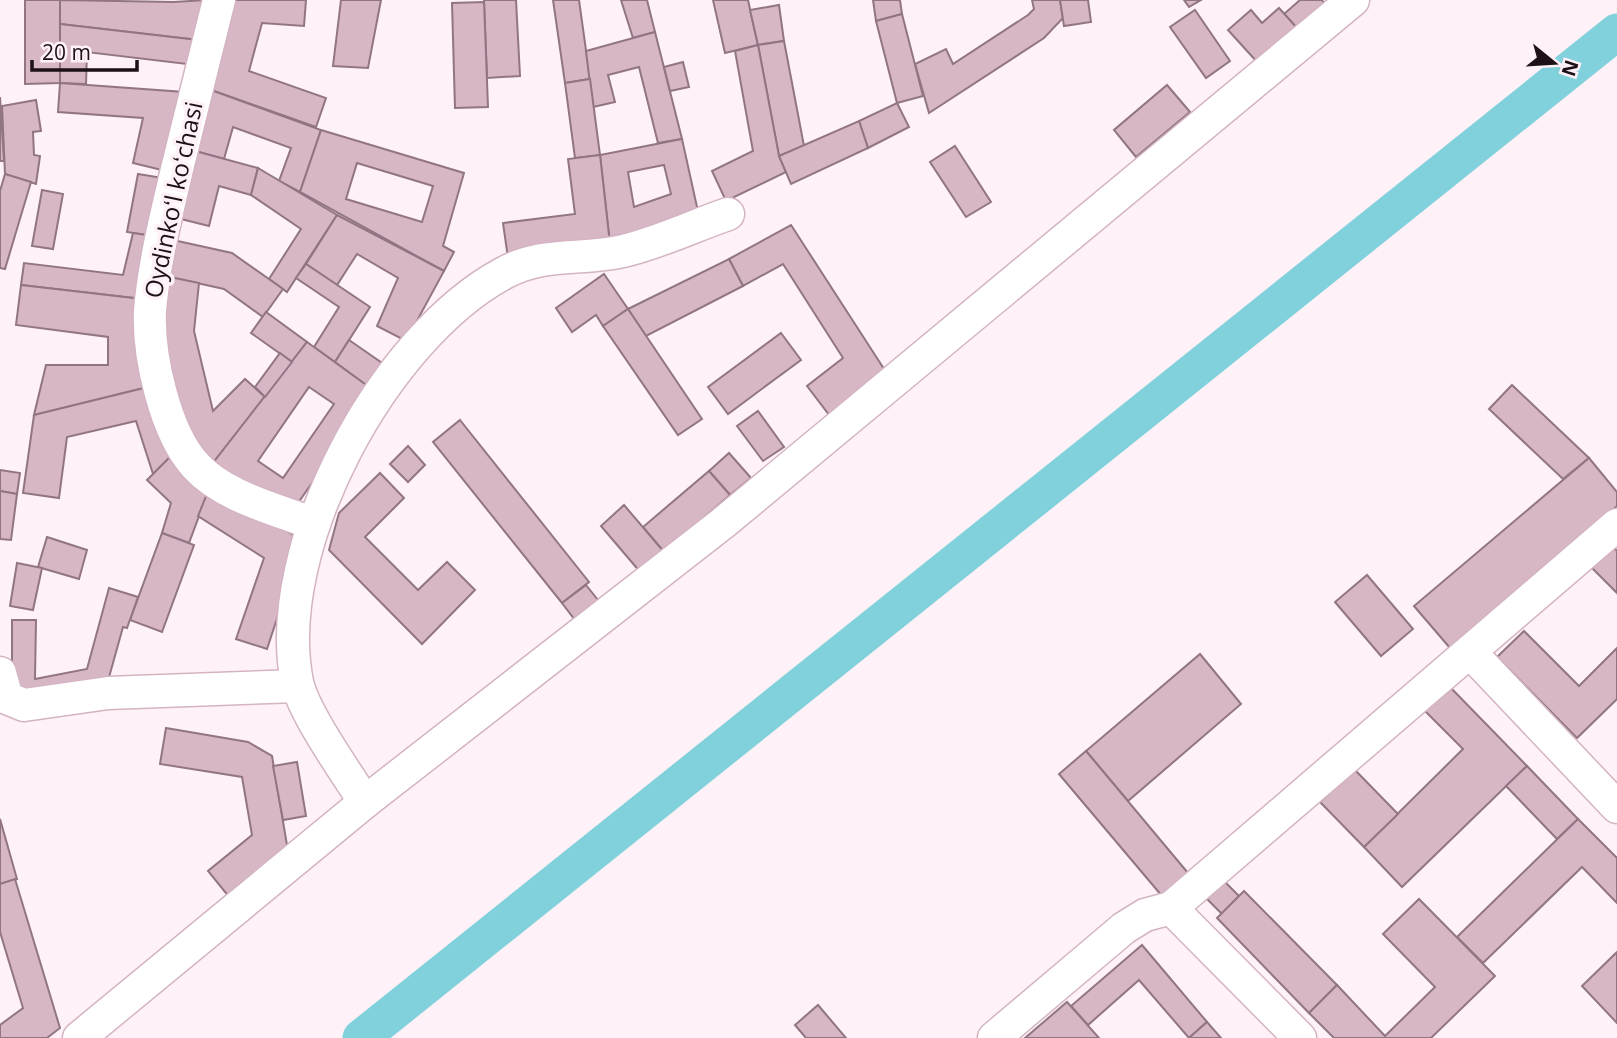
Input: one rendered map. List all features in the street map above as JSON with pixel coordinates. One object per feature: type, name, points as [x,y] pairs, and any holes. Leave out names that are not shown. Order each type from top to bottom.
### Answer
[{"type":"street","name":"Oydinkoʻl koʻchasi","points":[[219,0],[168,208],[155,274],[150,313],[155,362],[164,405],[185,451],[195,466],[211,480],[314,524]]},
{"type":"street","points":[[79,1038],[365,802],[723,523],[1353,0]]},
{"type":"street","points":[[365,802],[326,741],[297,686],[292,616],[301,561],[314,524],[362,418],[400,366],[475,289],[506,271],[547,257],[621,252],[727,214]]},
{"type":"street","points":[[994,1038],[1124,928],[1145,915],[1171,908],[1617,525]]},
{"type":"street","points":[[0,649],[0,664]]},
{"type":"street","points":[[1470,652],[1617,807]]},
{"type":"street","points":[[0,673],[7,698],[24,705],[108,693],[297,686]]},
{"type":"street","points":[[1171,908],[1300,1038]]},
{"type":"building","points":[[25,0],[60,0],[60,83],[25,84]]},
{"type":"building","points":[[60,0],[206,0],[198,40],[60,24]]},
{"type":"building","points":[[235,0],[306,0],[304,26],[262,23],[249,71],[326,98],[316,127],[211,90]]},
{"type":"building","points":[[341,0],[381,0],[368,68],[333,66]]},
{"type":"building","points":[[484,0],[516,0],[520,76],[487,78]]},
{"type":"building","points":[[553,0],[579,0],[590,79],[565,83]]},
{"type":"building","points":[[621,0],[647,0],[655,32],[633,38]]},
{"type":"building","points":[[713,0],[748,0],[758,45],[725,53]]},
{"type":"building","points":[[873,0],[900,0],[902,14],[876,21]]},
{"type":"building","points":[[1032,0],[1060,0],[1063,18],[1044,38],[929,113],[915,64],[946,49],[953,64],[1028,15],[1034,9]]},
{"type":"building","points":[[1060,0],[1088,0],[1091,22],[1064,26]]},
{"type":"building","points":[[1184,0],[1201,0],[1189,7]]},
{"type":"building","points":[[1300,0],[1322,0],[1324,3],[1297,28],[1284,14]]},
{"type":"building","points":[[484,2],[488,107],[455,108],[452,3]]},
{"type":"building","points":[[779,5],[784,41],[758,45],[750,10]]},
{"type":"building","points":[[1279,8],[1297,28],[1258,63],[1228,30],[1251,10],[1262,23]]},
{"type":"building","points":[[1195,10],[1230,61],[1206,78],[1170,27]]},
{"type":"building","points":[[902,14],[923,96],[897,103],[876,21]]},
{"type":"building","points":[[60,24],[198,40],[195,65],[87,52],[86,84],[60,83]]},
{"type":"building","points":[[655,32],[682,139],[658,143],[639,67],[608,75],[615,102],[593,107],[586,51]]},
{"type":"building","points":[[784,41],[804,146],[779,156],[758,45]]},
{"type":"building","points":[[758,45],[779,156],[786,172],[726,201],[712,171],[753,151],[735,51]]},
{"type":"building","points":[[683,62],[689,87],[670,91],[664,67]]},
{"type":"building","points":[[590,79],[600,155],[575,158],[565,83]]},
{"type":"building","points":[[60,83],[184,92],[166,171],[133,163],[143,118],[58,112]]},
{"type":"building","points":[[1167,85],[1190,112],[1136,157],[1114,130]]},
{"type":"building","points":[[211,90],[321,130],[300,192],[279,181],[291,148],[233,127],[224,159],[195,151]]},
{"type":"building","points":[[0,97],[4,161],[0,161]]},
{"type":"building","points":[[36,100],[41,131],[33,132],[34,155],[40,156],[36,184],[5,174],[2,106]]},
{"type":"building","points":[[897,103],[909,127],[868,148],[859,121]]},
{"type":"building","points":[[859,121],[868,148],[791,184],[779,156]]},
{"type":"building","points":[[321,130],[464,173],[443,246],[454,252],[444,271],[300,192]],"holes":[[[357,163],[433,186],[422,222],[346,199]]]},
{"type":"building","points":[[682,139],[699,216],[610,244],[600,155]],"holes":[[[664,165],[671,194],[634,207],[628,172]]]},
{"type":"building","points":[[955,146],[991,202],[966,217],[930,162]]},
{"type":"building","points":[[195,151],[258,168],[251,195],[219,186],[209,226],[177,218]]},
{"type":"building","points":[[600,155],[610,244],[508,258],[503,223],[575,214],[568,159]]},
{"type":"building","points":[[258,168],[337,215],[287,292],[269,279],[301,229],[251,195]]},
{"type":"building","points":[[5,174],[31,182],[5,269],[0,268],[0,191]]},
{"type":"building","points":[[138,174],[163,178],[153,236],[127,232]]},
{"type":"building","points":[[42,190],[63,194],[53,249],[32,246]]},
{"type":"building","points":[[337,215],[444,271],[406,341],[377,326],[398,278],[357,254],[337,285],[306,264]]},
{"type":"building","points":[[791,225],[886,372],[830,416],[807,386],[843,358],[783,264],[743,286],[729,259]]},
{"type":"building","points":[[133,233],[153,236],[142,299],[21,285],[24,263],[123,275]]},
{"type":"building","points":[[173,240],[232,253],[283,289],[263,317],[224,289],[165,276]]},
{"type":"building","points":[[729,259],[743,286],[646,336],[628,309]]},
{"type":"building","points":[[306,264],[370,307],[335,362],[314,347],[339,307],[296,278]]},
{"type":"building","points":[[604,274],[628,309],[603,326],[596,315],[572,332],[556,308]]},
{"type":"building","points":[[165,276],[199,283],[194,331],[213,411],[245,379],[265,397],[209,468],[183,441],[159,339]]},
{"type":"building","points":[[21,285],[142,299],[144,388],[34,415],[46,365],[108,365],[108,337],[16,325]]},
{"type":"building","points":[[628,309],[702,419],[678,435],[603,326]]},
{"type":"building","points":[[266,312],[307,342],[292,362],[251,333]]},
{"type":"building","points":[[781,333],[801,360],[728,414],[708,387]]},
{"type":"building","points":[[349,340],[385,365],[369,387],[335,362]]},
{"type":"building","points":[[307,342],[369,387],[357,418],[298,503],[209,468]],"holes":[[[309,387],[334,404],[283,478],[258,461]]]},
{"type":"building","points":[[280,353],[292,362],[265,397],[255,387]]},
{"type":"building","points":[[1512,385],[1589,458],[1563,479],[1489,409]]},
{"type":"building","points":[[144,388],[172,455],[153,474],[136,421],[67,437],[59,498],[23,493],[34,415]]},
{"type":"building","points":[[758,411],[784,447],[763,461],[737,426]]},
{"type":"building","points":[[460,420],[589,582],[562,603],[433,442]]},
{"type":"building","points":[[408,446],[425,465],[408,482],[390,464]]},
{"type":"building","points":[[729,453],[751,478],[730,495],[709,471]]},
{"type":"building","points":[[172,455],[211,484],[189,543],[162,533],[171,503],[147,480]]},
{"type":"building","points":[[1589,458],[1617,492],[1617,506],[1450,648],[1414,606]]},
{"type":"building","points":[[0,470],[20,473],[17,494],[0,491]]},
{"type":"building","points":[[709,471],[730,495],[664,552],[643,527]]},
{"type":"building","points":[[380,473],[404,498],[365,537],[418,590],[447,562],[475,590],[422,644],[329,550],[339,513]]},
{"type":"building","points":[[211,484],[296,537],[297,558],[267,649],[236,639],[264,558],[198,516]]},
{"type":"building","points":[[0,491],[17,494],[11,540],[0,539]]},
{"type":"building","points":[[624,505],[664,552],[641,573],[601,526]]},
{"type":"building","points":[[162,533],[194,545],[162,632],[130,620]]},
{"type":"building","points":[[47,537],[87,550],[79,579],[38,567]]},
{"type":"building","points":[[1611,545],[1617,551],[1617,593],[1590,566]]},
{"type":"building","points":[[17,563],[42,568],[33,610],[10,606]]},
{"type":"building","points":[[1367,575],[1413,629],[1381,656],[1335,602]]},
{"type":"building","points":[[586,585],[602,605],[578,624],[562,603]]},
{"type":"building","points":[[109,588],[138,597],[127,628],[123,627],[108,681],[28,698],[12,687],[12,620],[36,620],[35,679],[87,669]]},
{"type":"building","points":[[1524,631],[1579,686],[1617,648],[1617,699],[1577,738],[1497,657]]},
{"type":"building","points":[[1200,654],[1241,704],[1128,801],[1086,751]]},
{"type":"building","points":[[1449,686],[1527,766],[1402,887],[1364,847],[1463,749],[1424,710]]},
{"type":"building","points":[[166,728],[248,742],[272,756],[288,851],[230,898],[208,871],[252,835],[242,777],[160,764]]},
{"type":"building","points":[[1086,751],[1188,873],[1162,896],[1059,774]]},
{"type":"building","points":[[297,762],[306,816],[283,820],[273,766]]},
{"type":"building","points":[[1527,766],[1578,819],[1557,839],[1506,786]]},
{"type":"building","points":[[1354,769],[1398,814],[1364,847],[1320,802]]},
{"type":"building","points":[[0,819],[17,879],[0,884]]},
{"type":"building","points":[[1578,819],[1617,858],[1617,903],[1582,867],[1483,963],[1457,937]]},
{"type":"building","points":[[15,879],[60,1028],[47,1038],[0,1038],[0,1025],[23,1008],[0,932],[0,884]]},
{"type":"building","points":[[1223,880],[1239,896],[1222,914],[1205,897]]},
{"type":"building","points":[[1244,891],[1337,985],[1309,1013],[1217,918]]},
{"type":"building","points":[[1419,899],[1495,976],[1431,1038],[1334,1038],[1309,1013],[1337,985],[1385,1036],[1435,987],[1383,934]]},
{"type":"building","points":[[1142,945],[1207,1022],[1189,1038],[1139,980],[1088,1025],[1071,1006]]},
{"type":"building","points":[[1617,952],[1617,1023],[1582,986]]},
{"type":"building","points":[[1067,1002],[1099,1038],[1025,1038]]},
{"type":"building","points":[[818,1005],[846,1038],[806,1038],[795,1025]]},
{"type":"building","points":[[1207,1022],[1221,1038],[1189,1038]]},
{"type":"waterway","points":[[361,1038],[1617,32]]}]
